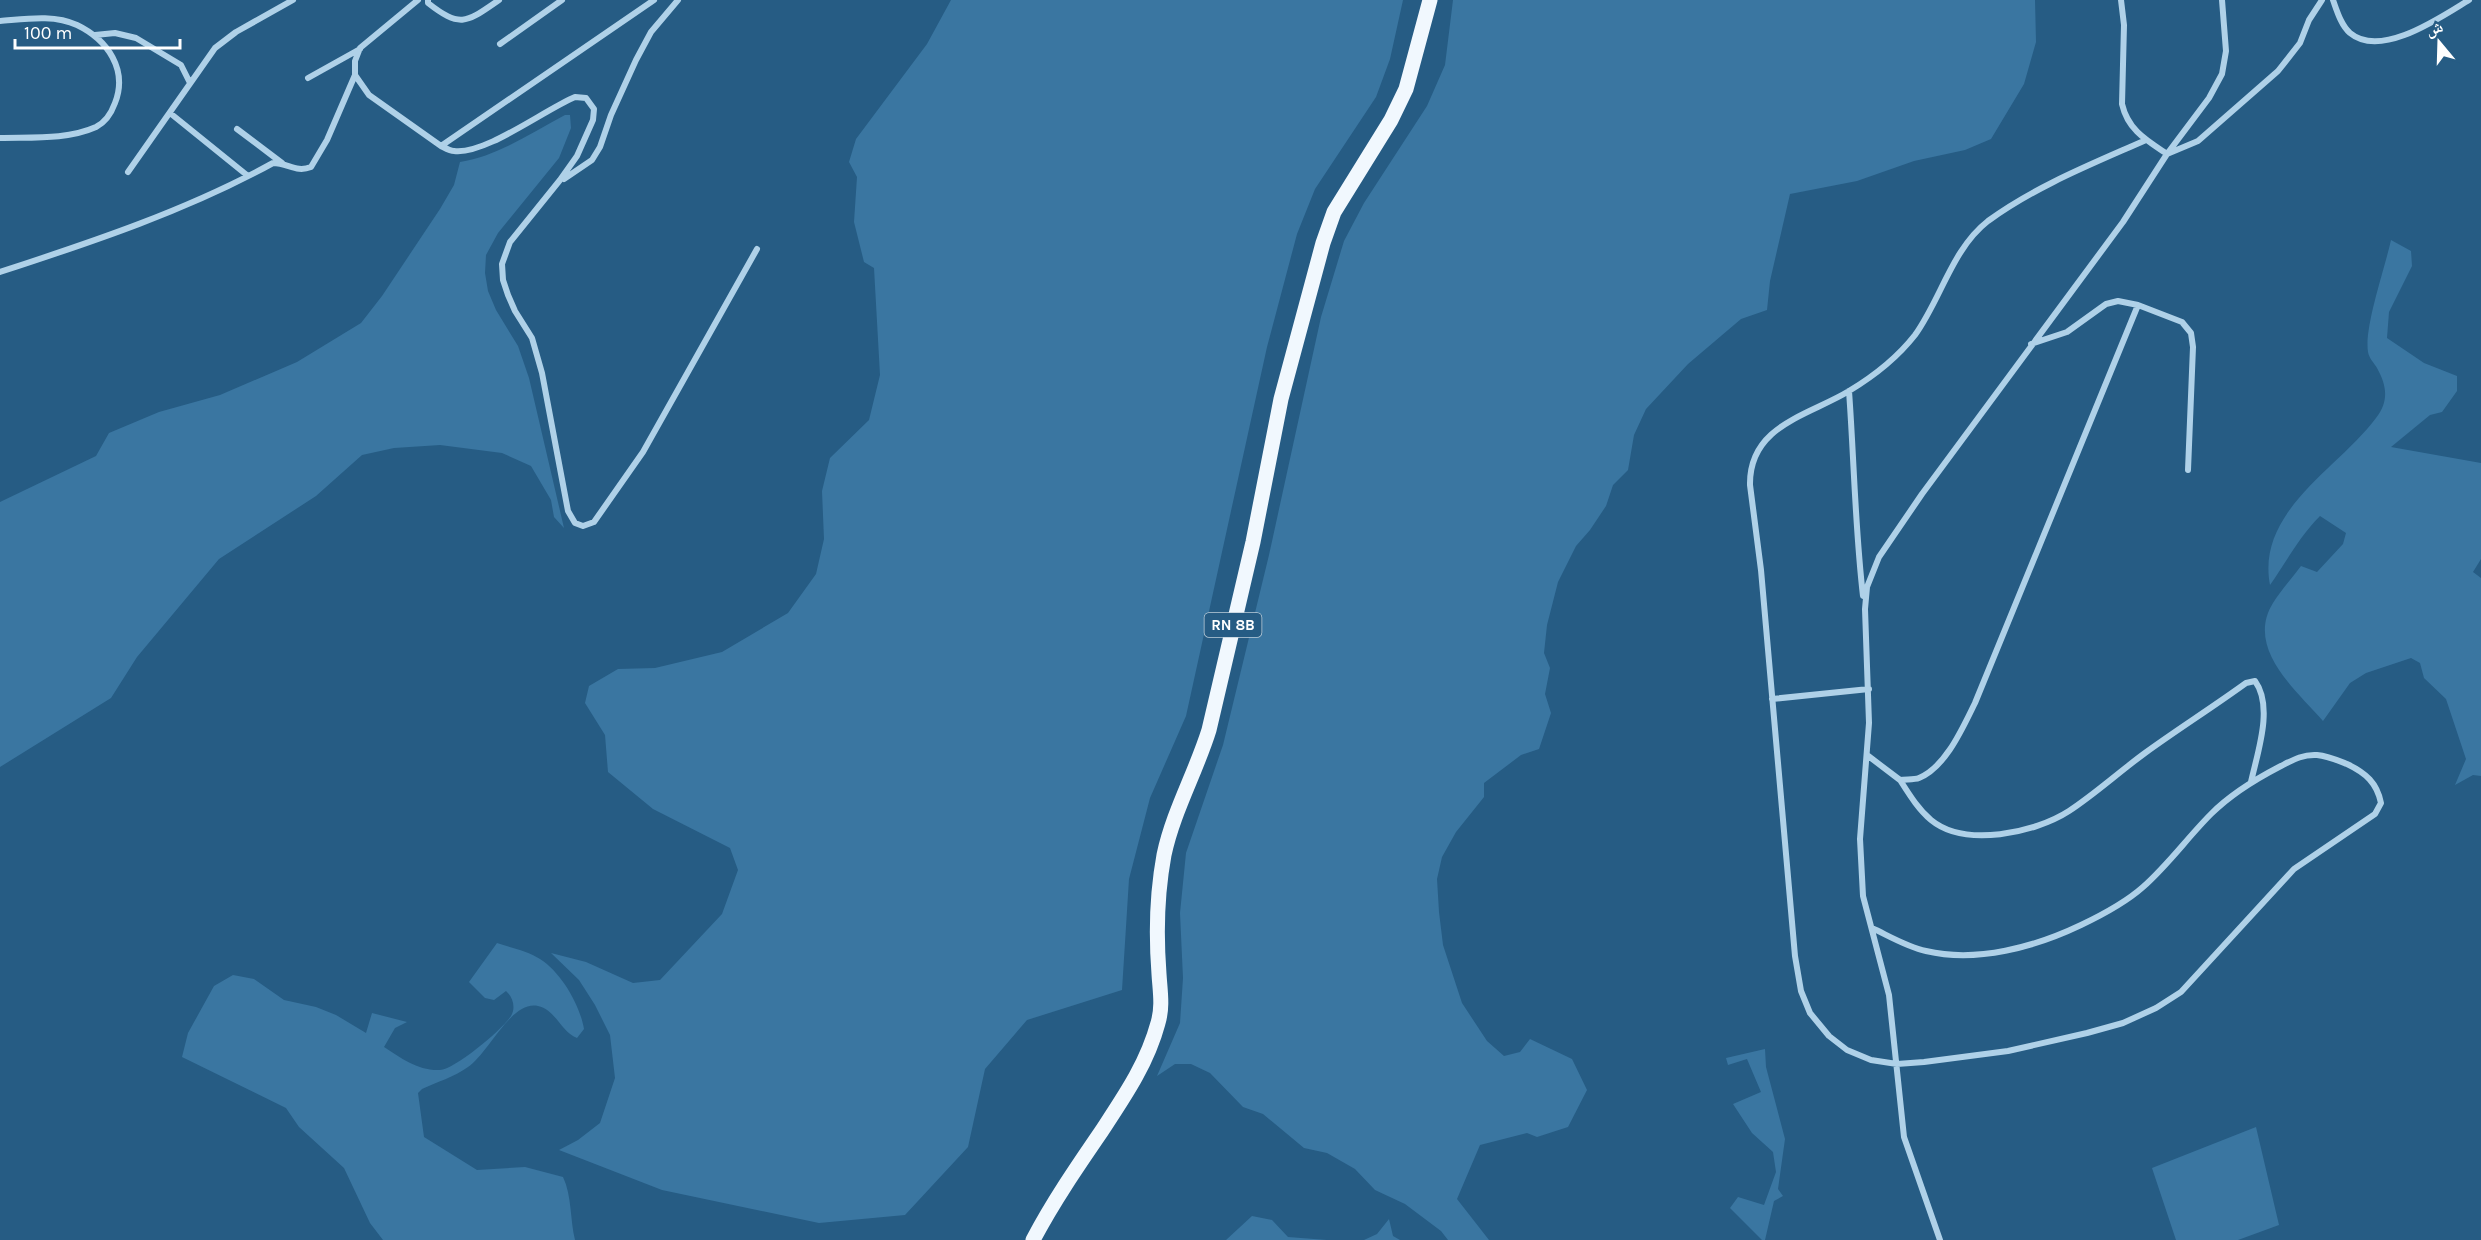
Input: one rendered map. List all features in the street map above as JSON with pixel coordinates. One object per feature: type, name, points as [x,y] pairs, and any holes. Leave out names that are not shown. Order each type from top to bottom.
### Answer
[{"type":"main road","name":"RN 8B","points":[[1032,1240],[1050,1207],[1136,1079],[1159,1022],[1161,992],[1159,908],[1164,855],[1178,810],[1202,754],[1209,730],[1252,542],[1281,399],[1323,243],[1334,212],[1391,120],[1406,89],[1430,0]]},
{"type":"street","points":[[128,172],[215,48],[236,32],[293,0]]},
{"type":"street","points":[[308,78],[360,48],[418,0]]},
{"type":"street","points":[[428,0],[428,3],[441,13],[456,21],[475,17],[499,0]]},
{"type":"street","points":[[500,44],[562,0]]},
{"type":"street","points":[[441,146],[654,0]]},
{"type":"street","points":[[560,180],[592,160],[600,147],[611,115],[636,60],[651,33],[678,0]]},
{"type":"street","points":[[2121,0],[2125,59],[2122,104],[2128,123],[2136,133],[2167,154]]},
{"type":"street","points":[[1865,609],[1867,587],[1879,557],[1928,485],[2123,222],[2167,154],[2209,98],[2222,74],[2226,51],[2222,0]]},
{"type":"street","points":[[2167,154],[2198,141],[2278,71],[2300,43],[2309,20],[2322,0]]},
{"type":"street","points":[[2333,0],[2341,20],[2351,34],[2362,39],[2376,41],[2398,37],[2421,27],[2469,0]]},
{"type":"street","points":[[0,21],[47,18],[75,24],[95,35],[109,48],[118,69],[119,93],[111,115],[97,127],[71,134],[0,138]]},
{"type":"street","points":[[95,35],[115,33],[136,38],[181,65],[190,83]]},
{"type":"street","points":[[237,129],[282,163],[296,170],[311,167],[327,140],[355,75],[355,61],[360,48]]},
{"type":"street","points":[[355,75],[369,95],[441,146],[453,151],[472,149],[493,141],[575,98],[586,98],[594,109],[593,120],[577,156],[510,242],[504,253],[502,272],[515,311],[532,338],[551,415],[568,511],[572,520],[579,525],[594,522],[643,452],[757,249]]},
{"type":"street","points":[[170,113],[248,176]]},
{"type":"street","points":[[1872,928],[1924,951],[1956,957],[1999,952],[2079,926],[2114,907],[2142,888],[2211,814],[2251,782],[2301,756],[2330,757],[2358,770],[2373,781],[2379,792],[2381,803],[2375,813],[2294,869],[2181,992],[2156,1008],[2123,1023],[2019,1048],[1897,1064],[1871,1060],[1847,1050],[1820,1026],[1810,1013],[1801,991],[1795,956],[1750,475],[1757,454],[1774,432],[1802,412],[1849,391],[1886,366],[1916,334],[1974,233],[2024,199],[2074,172],[2146,140]]},
{"type":"street","points":[[0,272],[126,228],[273,163],[282,163]]},
{"type":"street","points":[[2031,344],[2067,332],[2106,304],[2118,301],[2138,305],[2182,322],[2191,333],[2193,347],[2188,470]]},
{"type":"street","points":[[1900,780],[1919,778],[1931,769],[1947,753],[1961,731],[1975,703],[2138,305]]},
{"type":"street","points":[[1849,391],[1856,536],[1865,609],[1869,689],[1860,849],[1863,896],[1889,995],[1904,1137],[1940,1240]]},
{"type":"street","points":[[1867,754],[1900,780],[1914,802],[1932,821],[1954,831],[1975,836],[1998,835],[2035,826],[2066,813],[2186,723],[2246,683],[2255,681],[2259,687],[2264,726],[2251,782]]},
{"type":"street","points":[[1772,699],[1869,689]]},
{"type":"shaded area","points":[[951,0],[1403,0],[1390,59],[1376,97],[1315,189],[1297,234],[1267,347],[1186,716],[1150,798],[1129,879],[1122,990],[1027,1020],[985,1069],[968,1147],[905,1215],[819,1223],[662,1190],[559,1150],[578,1140],[600,1123],[615,1078],[610,1035],[595,1005],[579,980],[551,953],[586,962],[633,983],[660,980],[722,914],[738,870],[730,848],[653,809],[608,772],[605,735],[585,703],[589,686],[618,669],[655,668],[722,652],[788,613],[816,574],[824,539],[822,491],[830,458],[869,420],[880,375],[874,268],[864,262],[854,222],[857,177],[849,162],[856,139],[927,44]]},
{"type":"shaded area","points":[[1453,0],[2035,0],[2036,42],[2024,84],[1991,139],[1965,150],[1914,161],[1857,181],[1790,194],[1770,281],[1767,310],[1741,319],[1688,364],[1646,409],[1634,435],[1628,470],[1613,485],[1606,506],[1576,546],[1558,582],[1547,625],[1544,653],[1550,668],[1545,694],[1551,713],[1539,749],[1521,755],[1484,783],[1484,797],[1456,832],[1442,857],[1437,879],[1443,945],[1462,1003],[1487,1041],[1504,1056],[1520,1052],[1530,1039],[1572,1059],[1587,1090],[1568,1127],[1537,1137],[1527,1133],[1480,1145],[1457,1199],[1489,1240],[1448,1240],[1441,1231],[1405,1204],[1375,1190],[1355,1169],[1327,1153],[1304,1148],[1263,1114],[1243,1107],[1210,1073],[1191,1064],[1175,1064],[1157,1076],[1180,1023],[1183,978],[1180,913],[1186,853],[1223,745],[1269,555],[1321,317],[1344,241],[1364,203],[1427,106],[1445,65]]},
{"type":"shaded area","points":[[565,115],[570,115],[571,128],[559,158],[498,233],[486,255],[485,273],[488,291],[496,310],[518,346],[529,378],[564,528],[554,517],[551,500],[531,466],[502,453],[440,445],[394,448],[362,455],[316,496],[219,559],[137,657],[111,698],[0,767],[0,502],[96,456],[109,433],[159,412],[220,395],[297,362],[361,323],[382,296],[440,209],[454,185],[460,162],[488,155]]},
{"type":"shaded area","points":[[2391,240],[2411,251],[2412,266],[2389,312],[2387,338],[2424,363],[2457,376],[2457,391],[2442,412],[2430,415],[2391,447],[2481,463],[2481,559],[2473,572],[2481,578],[2481,776],[2473,775],[2455,785],[2466,759],[2446,699],[2424,678],[2420,663],[2411,658],[2366,673],[2350,683],[2323,721],[2277,667],[2269,652],[2265,636],[2266,620],[2273,603],[2301,566],[2317,572],[2343,544],[2346,533],[2320,516],[2299,541],[2270,585],[2269,559],[2275,535],[2287,513],[2360,437],[2383,406],[2385,387],[2369,354],[2368,341],[2372,313]]},
{"type":"shaded area","points":[[497,943],[535,956],[548,965],[574,1000],[584,1029],[577,1038],[571,1035],[544,1008],[528,1006],[519,1011],[468,1067],[418,1093],[424,1137],[477,1170],[525,1167],[563,1177],[568,1192],[575,1240],[383,1240],[370,1223],[344,1168],[299,1127],[286,1108],[182,1057],[188,1033],[214,986],[233,975],[254,979],[284,1000],[316,1007],[336,1015],[366,1033],[372,1013],[407,1022],[395,1028],[384,1047],[417,1066],[432,1070],[447,1068],[489,1039],[513,1013],[513,1003],[506,991],[494,1000],[485,998],[469,982]]},
{"type":"shaded area","points":[[1765,1049],[1766,1067],[1785,1139],[1778,1189],[1783,1196],[1774,1201],[1765,1240],[1762,1240],[1730,1208],[1738,1197],[1764,1205],[1776,1172],[1773,1152],[1752,1133],[1733,1104],[1761,1092],[1747,1059],[1728,1065],[1726,1058]]},
{"type":"shaded area","points":[[2256,1127],[2279,1225],[2238,1240],[2176,1240],[2152,1168]]},
{"type":"shaded area","points":[[1252,1216],[1272,1220],[1288,1237],[1327,1240],[1226,1240]]},
{"type":"shaded area","points":[[1389,1219],[1393,1236],[1400,1240],[1364,1240],[1377,1234]]}]
